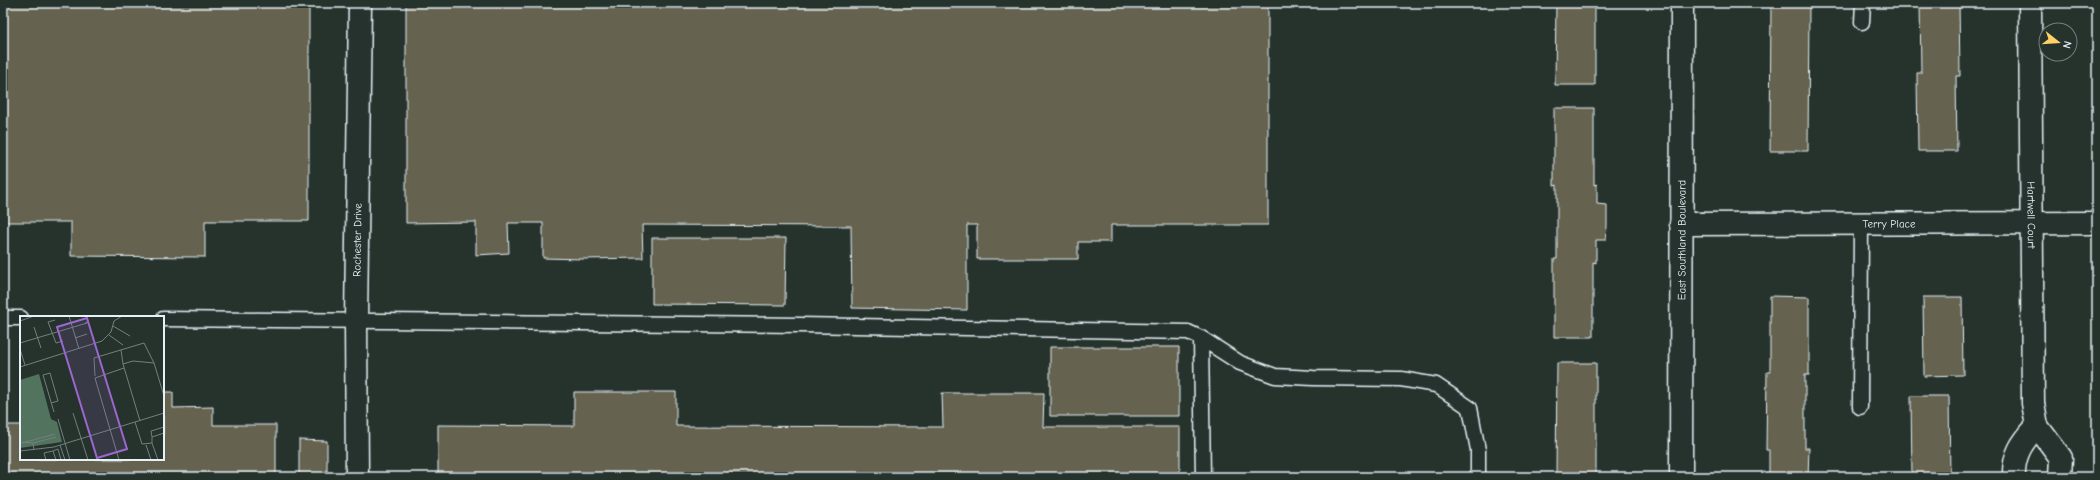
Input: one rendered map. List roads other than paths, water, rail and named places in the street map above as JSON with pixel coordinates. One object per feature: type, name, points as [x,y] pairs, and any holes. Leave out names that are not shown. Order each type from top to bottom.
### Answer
[{"type":"street","name":"Rochester Drive","points":[[357,477],[356,320],[360,3]]},
{"type":"street","name":"East Southland Boulevard","points":[[1681,477],[1682,3]]},
{"type":"street","name":"Hartwell Court","points":[[2030,3],[2033,403],[2037,426],[2061,458],[2060,477]]},
{"type":"street","name":"Terry Place","points":[[1681,224],[2097,223]]},
{"type":"street","points":[[2014,477],[2013,462],[2025,439],[2037,426]]},
{"type":"lane","points":[[1862,3],[1862,22]]},
{"type":"lane","points":[[1860,407],[1861,224]]},
{"type":"lane","points":[[3,318],[20,318]]},
{"type":"lane","points":[[164,319],[800,325],[1188,332],[1201,338],[1240,363],[1275,376],[1401,379],[1436,385],[1470,408],[1478,450],[1478,477]]},
{"type":"lane","points":[[1201,338],[1203,477]]}]
